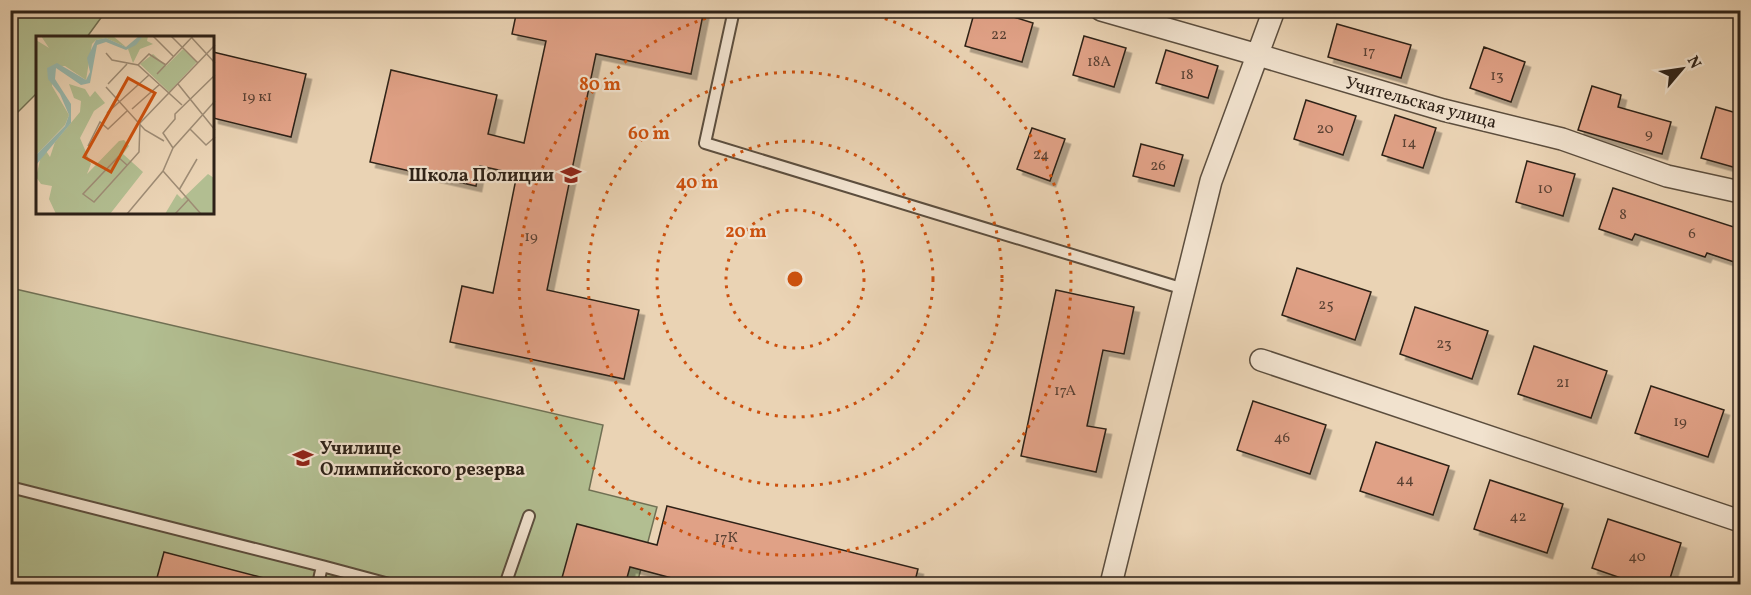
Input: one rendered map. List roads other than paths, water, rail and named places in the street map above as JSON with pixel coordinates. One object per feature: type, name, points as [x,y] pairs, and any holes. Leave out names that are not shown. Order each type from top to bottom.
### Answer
[{"type":"street","name":"Учительская улица","points":[[1101,10],[1443,110],[1562,139],[1667,176],[1740,192]]},
{"type":"street","points":[[1111,585],[1211,181],[1274,10]]},
{"type":"street","points":[[1261,360],[1740,520]]},
{"type":"lane","points":[[734,10],[705,143],[1184,290]]},
{"type":"lane","points":[[10,487],[389,585]]},
{"type":"lane","points":[[503,585],[529,516]]},
{"type":"lane","points":[[318,585],[322,566]]},
{"type":"place","name":"Школа Полиции","points":[[571,175]]},
{"type":"place","name":"Училище Олимпийского резерва","points":[[303,458]]}]
